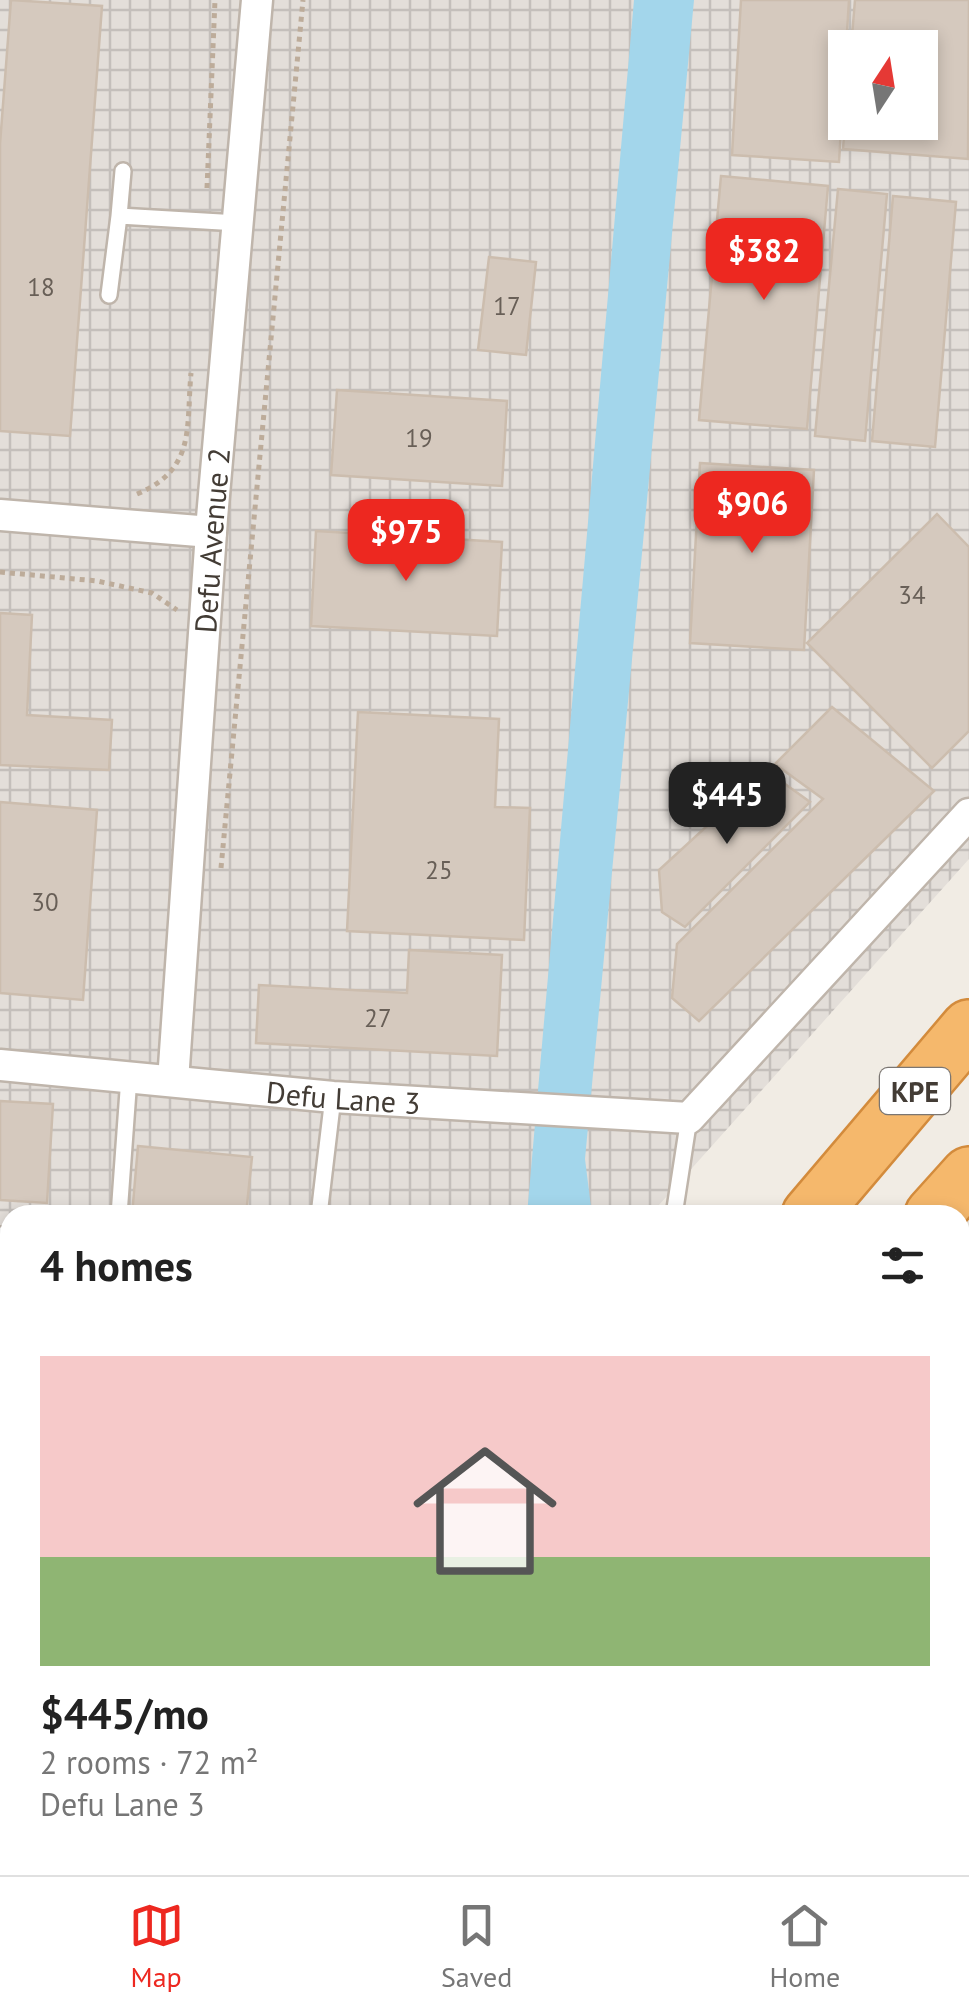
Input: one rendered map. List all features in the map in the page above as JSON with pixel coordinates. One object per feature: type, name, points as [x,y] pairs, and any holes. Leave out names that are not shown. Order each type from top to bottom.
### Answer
[{"type":"highway","name":"KPE","points":[[819,1205],[969,1028]]},
{"type":"highway","points":[[943,1205],[969,1175]]},
{"type":"street","name":"Defu Avenue 2","points":[[173,1081],[211,532],[256,0]]},
{"type":"street","points":[[0,515],[211,532]]},
{"type":"street","points":[[690,1118],[969,814]]},
{"type":"street","name":"Defu Lane 3","points":[[0,1065],[333,1096],[690,1118]]},
{"type":"lane","points":[[110,295],[123,170]]},
{"type":"lane","points":[[119,216],[238,223]]},
{"type":"lane","points":[[120,1205],[129,1076]]},
{"type":"lane","points":[[320,1205],[333,1096]]},
{"type":"lane","points":[[676,1205],[690,1118]]},
{"type":"path","points":[[206,221],[215,0]]},
{"type":"path","points":[[220,886],[304,0]]},
{"type":"path","points":[[132,496],[164,482],[184,453],[193,356]]},
{"type":"path","points":[[0,572],[97,582],[152,593],[182,614]]},
{"type":"shaded area","points":[[0,0],[969,0],[969,859],[659,1205],[0,1205]]},
{"type":"water","points":[[634,0],[694,0],[585,1159],[591,1205],[528,1205]]},
{"type":"building","points":[[11,0],[102,6],[70,436],[0,431],[0,144]]},
{"type":"building","points":[[741,0],[849,0],[847,30],[828,30],[828,140],[840,140],[839,162],[732,155]]},
{"type":"building","points":[[855,0],[969,0],[968,159],[843,149],[844,140],[938,140],[938,30],[852,30]]},
{"type":"building","points":[[721,176],[828,186],[807,429],[699,420]]},
{"type":"building","points":[[838,189],[887,194],[865,441],[815,436]]},
{"type":"building","points":[[893,196],[956,202],[935,447],[872,441]]},
{"type":"building","points":[[489,257],[536,262],[526,355],[478,350]]},
{"type":"building","points":[[337,390],[507,401],[502,486],[331,475]]},
{"type":"building","points":[[700,463],[814,470],[804,650],[690,643]]},
{"type":"building","points":[[937,514],[969,547],[969,731],[932,768],[807,643]]},
{"type":"building","points":[[316,531],[502,542],[497,636],[311,626]]},
{"type":"building","points":[[0,613],[32,615],[27,715],[112,720],[109,770],[0,765]]},
{"type":"building","points":[[832,707],[934,791],[699,1021],[672,998],[677,944],[823,799],[775,764]]},
{"type":"building","points":[[358,712],[499,719],[495,807],[530,808],[524,940],[347,931]]},
{"type":"building","points":[[767,771],[810,802],[685,927],[662,912],[659,870]]},
{"type":"building","points":[[0,802],[97,810],[83,1000],[0,993]]},
{"type":"building","points":[[409,950],[502,955],[497,1056],[256,1043],[259,985],[407,993]]},
{"type":"building","points":[[0,1101],[53,1104],[47,1203],[0,1200]]},
{"type":"building","points":[[138,1146],[252,1157],[247,1205],[133,1205]]}]
